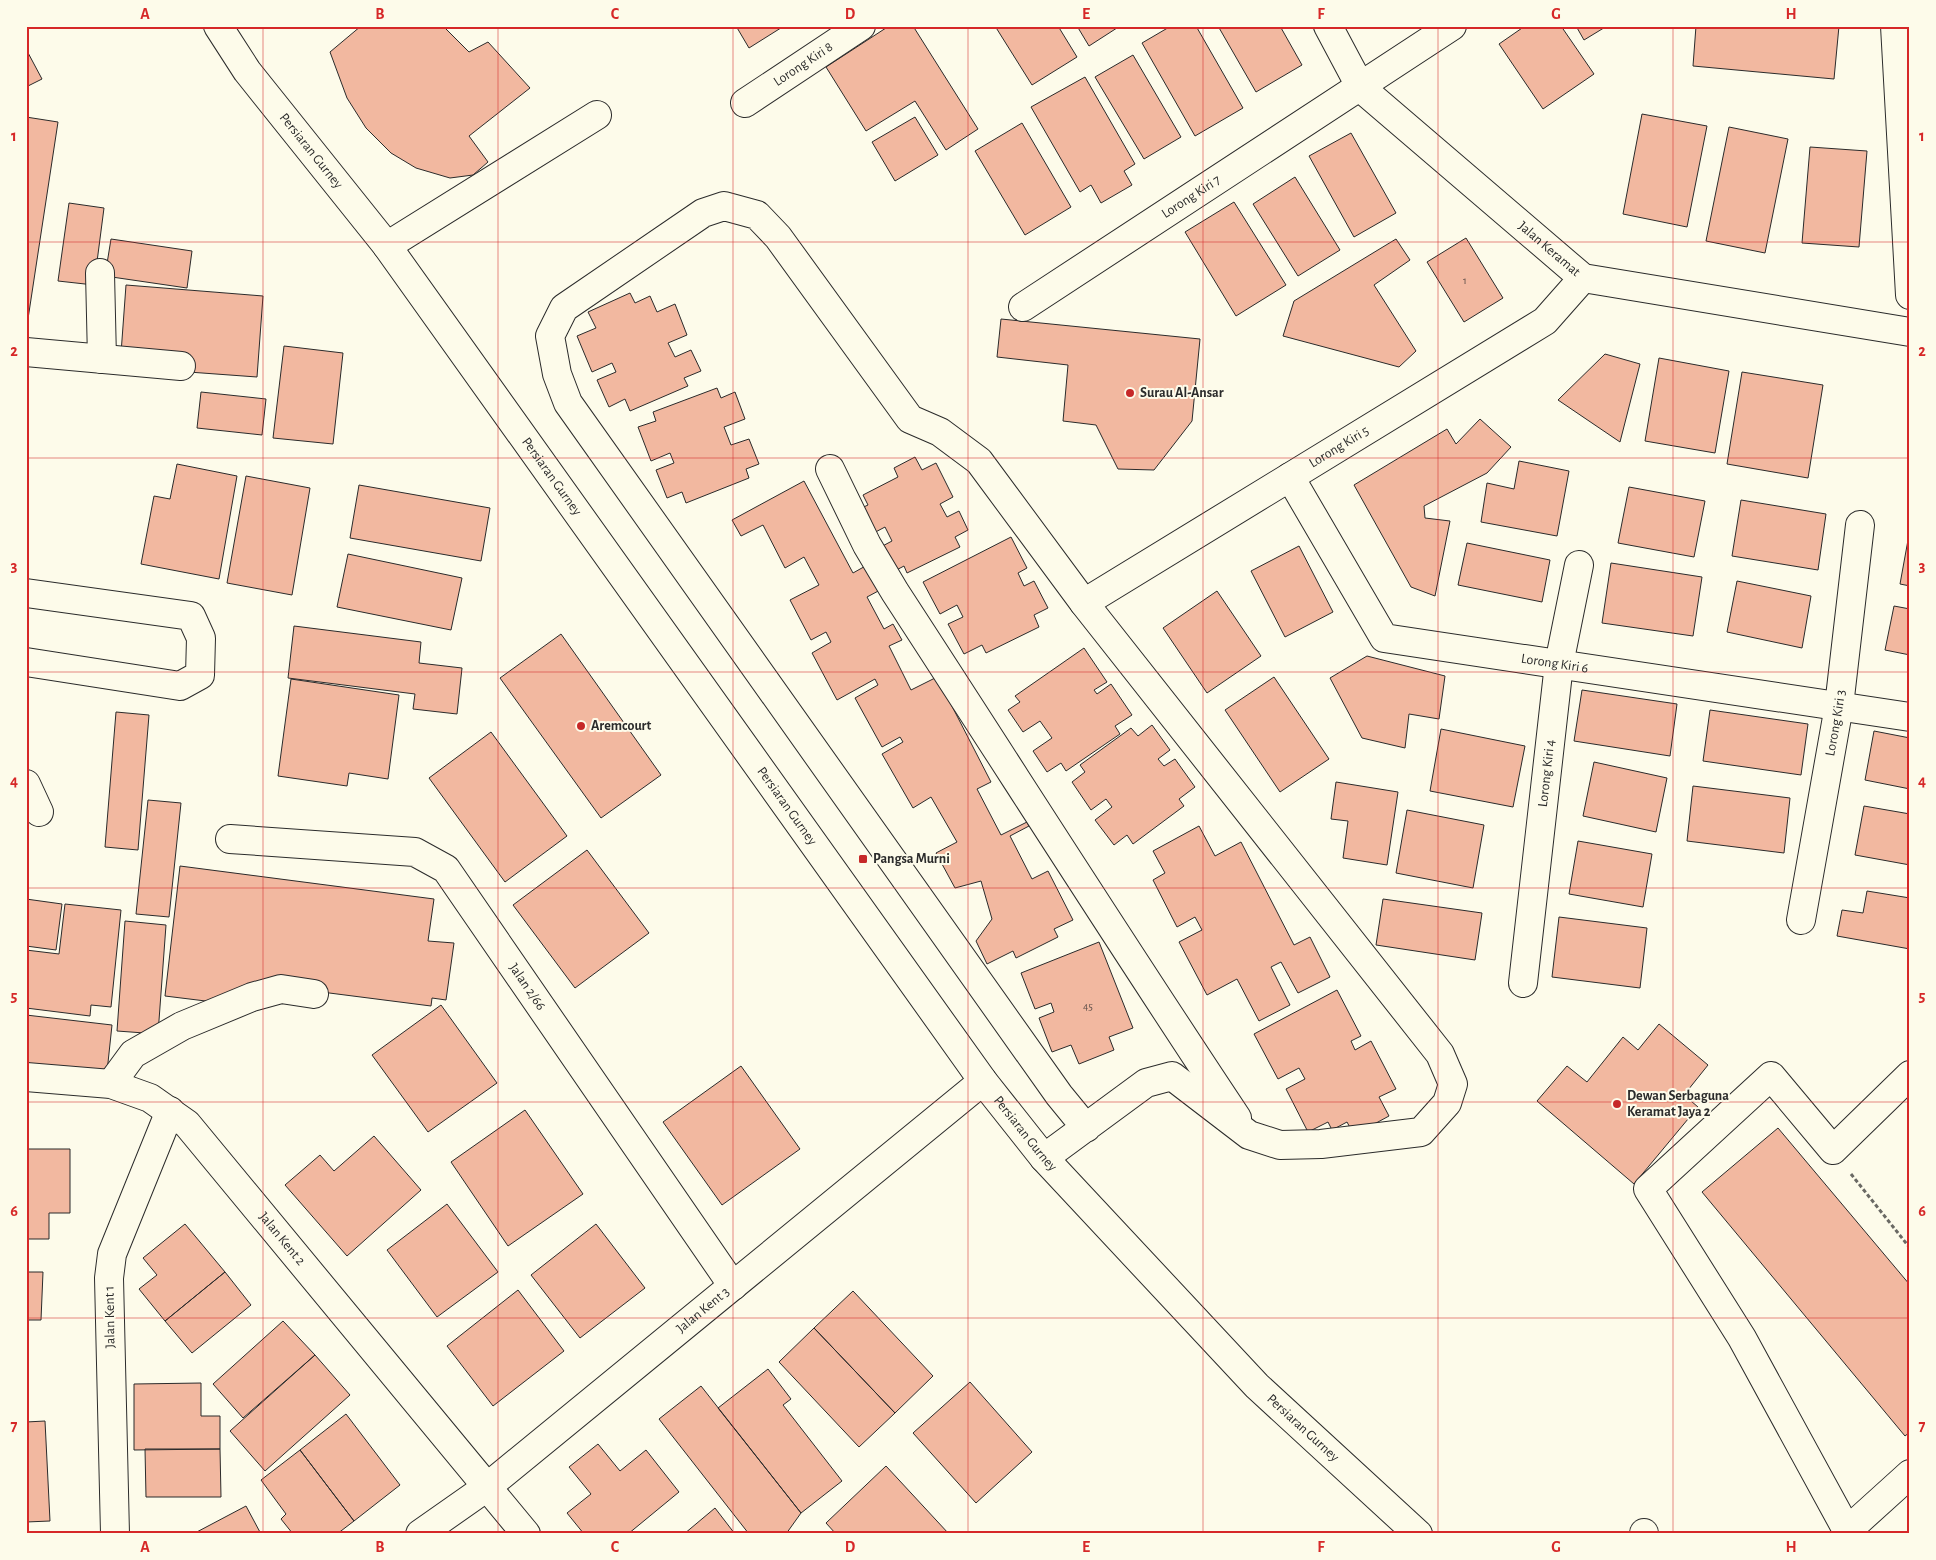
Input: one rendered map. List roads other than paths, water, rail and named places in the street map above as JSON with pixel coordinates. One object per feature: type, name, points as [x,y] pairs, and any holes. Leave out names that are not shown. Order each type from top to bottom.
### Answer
[{"type":"street","name":"Persiaran Gurney","points":[[218,26],[247,71],[387,246],[983,1081],[1044,1158],[1257,1386],[1418,1534]]},
{"type":"street","name":"Lorong Kiri 8","points":[[745,103],[861,26]]},
{"type":"street","name":"Jalan Keramat","points":[[1328,26],[1361,88],[1583,278],[1910,332]]},
{"type":"street","name":"Lorong Kiri 7","points":[[1024,308],[1361,88],[1452,26]]},
{"type":"street","points":[[1896,26],[1910,295]]},
{"type":"street","points":[[387,246],[597,115]]},
{"type":"street","points":[[1044,1158],[1086,1128],[1146,1083],[1172,1076],[1249,1136],[1280,1145],[1321,1144],[1421,1132],[1447,1103],[1453,1084],[1440,1054],[1084,603],[979,461],[940,432],[910,419],[778,237],[757,215],[724,206],[703,213],[564,308],[550,336],[557,374],[568,403],[1059,1095],[1086,1128]]},
{"type":"street","points":[[100,273],[102,359]]},
{"type":"street","name":"Lorong Kiri 5","points":[[1084,603],[1545,321],[1583,278]]},
{"type":"street","points":[[26,352],[181,366]]},
{"type":"street","points":[[830,469],[867,545],[895,592],[1138,970],[1249,1136]]},
{"type":"street","name":"Lorong Kiri 6","points":[[1290,477],[1384,638],[1910,717]]},
{"type":"street","name":"Lorong Kiri 3","points":[[1801,920],[1839,706],[1860,525]]},
{"type":"street","name":"Lorong Kiri 4","points":[[1523,983],[1559,664],[1579,565]]},
{"type":"street","points":[[26,593],[191,616],[201,638],[200,675],[180,686],[26,662]]},
{"type":"street","points":[[26,784],[39,812]]},
{"type":"street","name":"Jalan 2/66","points":[[230,839],[415,852],[446,869],[733,1286]]},
{"type":"street","points":[[111,1084],[132,1054],[182,1026],[252,998],[281,989],[314,994]]},
{"type":"street","points":[[1910,1075],[1833,1150],[1771,1076],[1648,1189],[1742,1338],[1848,1533],[1910,1474]]},
{"type":"street","name":"Jalan Kent 2","points":[[26,1077],[111,1084],[150,1098],[187,1124],[526,1534]]},
{"type":"street","name":"Jalan Kent 3","points":[[420,1534],[487,1487],[983,1081]]},
{"type":"street","name":"Jalan Kent 1","points":[[115,1534],[109,1278],[112,1254],[170,1111]]},
{"type":"place","name":"Surau Al-Ansar","points":[[1130,393]]},
{"type":"place","name":"Aremcourt","points":[[581,726]]},
{"type":"place","name":"Pangsa Murni","points":[[863,859]]},
{"type":"place","name":"Dewan Serbaguna Keramat Jaya 2","points":[[1617,1104]]}]
